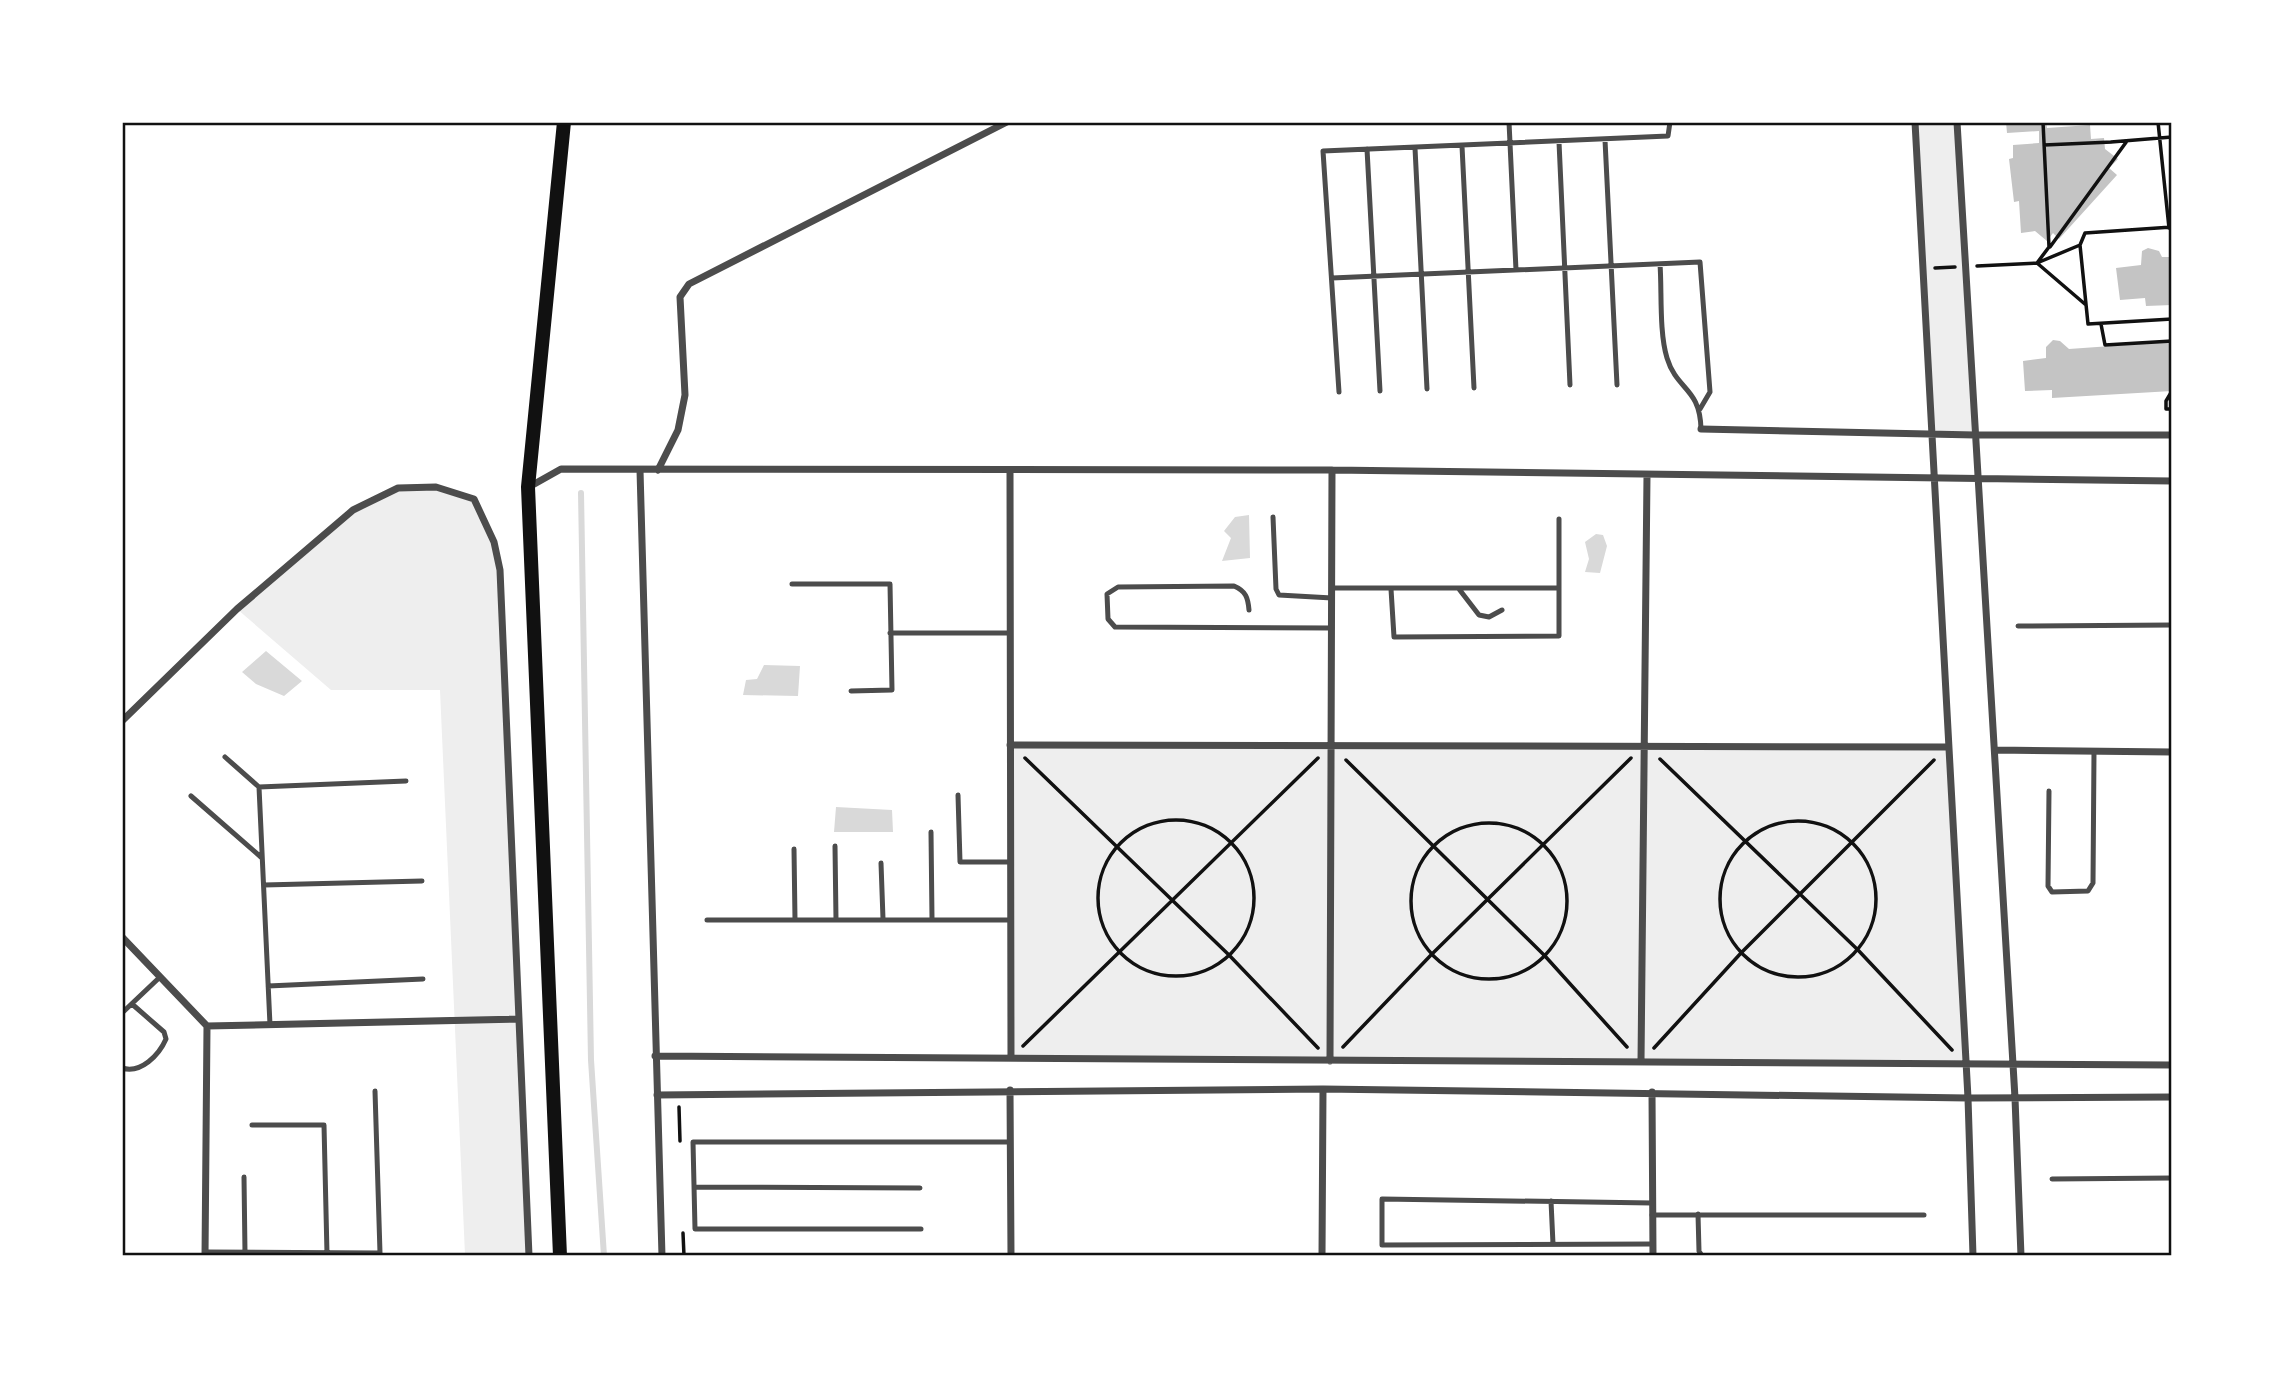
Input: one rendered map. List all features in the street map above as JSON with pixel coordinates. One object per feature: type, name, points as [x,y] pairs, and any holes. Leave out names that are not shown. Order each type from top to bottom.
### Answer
[{"type":"main road","points":[[560,1255],[528,487],[564,122]]},
{"type":"street","points":[[657,470],[678,430],[685,395],[680,297],[689,284],[1007,122]]},
{"type":"street","points":[[1915,122],[1968,1098],[1973,1255]]},
{"type":"street","points":[[1957,122],[2015,1098],[2021,1255]]},
{"type":"street","points":[[1701,429],[1975,435],[2172,435]]},
{"type":"street","points":[[528,487],[561,469],[1332,470],[2172,481]]},
{"type":"street","points":[[640,470],[662,1255]]},
{"type":"street","points":[[1010,470],[1011,1058]]},
{"type":"street","points":[[1330,1060],[1332,470]]},
{"type":"street","points":[[1642,1062],[1647,475]]},
{"type":"street","points":[[122,721],[237,608],[354,510],[398,488],[436,487],[474,499],[494,542],[500,570],[516,1019],[529,1255]]},
{"type":"street","points":[[1010,745],[1948,747]]},
{"type":"street","points":[[1995,750],[2172,752]]},
{"type":"street","points":[[122,937],[207,1026],[205,1254]]},
{"type":"street","points":[[207,1026],[516,1019]]},
{"type":"street","points":[[655,1056],[2172,1066]]},
{"type":"street","points":[[657,1095],[1323,1088],[1968,1098],[2172,1097]]},
{"type":"street","points":[[1322,1255],[1323,1088]]},
{"type":"street","points":[[1010,1090],[1011,1255]]},
{"type":"street","points":[[1651,1092],[1653,1255]]},
{"type":"lane","points":[[1510,122],[1516,270]]},
{"type":"lane","points":[[1339,392],[1323,151],[1668,136],[1670,122]]},
{"type":"lane","points":[[1605,140],[1617,385]]},
{"type":"lane","points":[[1559,142],[1570,385]]},
{"type":"lane","points":[[1462,146],[1474,388]]},
{"type":"lane","points":[[1415,148],[1427,389]]},
{"type":"lane","points":[[1367,149],[1380,391]]},
{"type":"lane","points":[[1332,278],[1700,262],[1710,392],[1700,409]]},
{"type":"lane","points":[[1660,264],[1666,355],[1675,379],[1691,390],[1700,409],[1701,429]]},
{"type":"lane","points":[[1273,517],[1276,590],[1279,596],[1332,598]]},
{"type":"lane","points":[[1391,589],[1394,637],[1559,636],[1559,519]]},
{"type":"lane","points":[[792,584],[890,584],[892,690],[851,691]]},
{"type":"lane","points":[[1249,610],[1248,597],[1243,590],[1234,586],[1118,587],[1107,594],[1108,619],[1115,627],[1332,628]]},
{"type":"lane","points":[[1332,588],[1559,588]]},
{"type":"lane","points":[[1459,589],[1479,615],[1489,617],[1502,610]]},
{"type":"lane","points":[[2018,626],[2172,625]]},
{"type":"lane","points":[[890,633],[1010,633]]},
{"type":"lane","points":[[2049,791],[2048,886],[2052,892],[2088,891],[2093,883],[2094,752]]},
{"type":"lane","points":[[225,757],[259,787],[406,781]]},
{"type":"lane","points":[[259,787],[270,1025]]},
{"type":"lane","points":[[958,794],[960,862],[1010,862]]},
{"type":"lane","points":[[191,796],[262,858]]},
{"type":"lane","points":[[932,832],[932,919]]},
{"type":"lane","points":[[835,846],[836,920]]},
{"type":"lane","points":[[794,849],[795,920]]},
{"type":"lane","points":[[881,863],[883,919]]},
{"type":"lane","points":[[264,885],[422,881]]},
{"type":"lane","points":[[707,920],[1010,920]]},
{"type":"lane","points":[[122,1013],[160,977]]},
{"type":"lane","points":[[268,986],[423,979]]},
{"type":"lane","points":[[122,1068],[141,1068],[163,1047],[166,1039],[164,1032],[132,1004]]},
{"type":"lane","points":[[205,1254],[380,1253],[375,1091]]},
{"type":"lane","points":[[253,1125],[324,1125],[327,1254]]},
{"type":"lane","points":[[921,1230],[695,1229],[693,1142],[1010,1142]]},
{"type":"lane","points":[[244,1177],[245,1253]]},
{"type":"lane","points":[[2052,1179],[2172,1178]]},
{"type":"lane","points":[[694,1187],[920,1188]]},
{"type":"lane","points":[[1652,1203],[1382,1199],[1382,1245],[1653,1244]]},
{"type":"lane","points":[[1552,1201],[1553,1244]]},
{"type":"lane","points":[[1698,1214],[1702,1255]]},
{"type":"lane","points":[[1652,1215],[1924,1214]]},
{"type":"path","points":[[2043,122],[2049,247]]},
{"type":"path","points":[[2158,122],[2170,228],[2085,233],[2080,245],[2088,324],[2172,319]]},
{"type":"path","points":[[2044,145],[2172,137]]},
{"type":"path","points":[[2037,263],[2127,141]]},
{"type":"path","points":[[1984,265],[2037,263],[2080,245]]},
{"type":"path","points":[[2037,263],[2085,305]]},
{"type":"path","points":[[1922,269],[1965,267]]},
{"type":"path","points":[[2101,324],[2105,345],[2172,341]]},
{"type":"path","points":[[2172,391],[2166,401],[2166,409],[2172,410]]},
{"type":"path","points":[[1010,745],[1229,955],[1330,1060],[1431,955],[1645,745],[1858,950],[1965,1064]]},
{"type":"path","points":[[1011,1058],[1331,745],[1545,956],[1642,1062],[1741,953],[1948,747]]},
{"type":"path","points":[[1173,819],[1194,821],[1214,829],[1231,842],[1251,872],[1254,908],[1241,942],[1212,967],[1193,974],[1173,976],[1152,972],[1134,964],[1118,951],[1103,926],[1097,898],[1102,870],[1117,845],[1133,831],[1152,823],[1173,819]]},
{"type":"path","points":[[1799,821],[1827,827],[1852,842],[1870,866],[1877,894],[1873,924],[1858,950],[1828,972],[1810,977],[1773,973],[1741,953],[1724,927],[1719,896],[1727,866],[1745,841],[1770,826],[1799,821]]},
{"type":"path","points":[[1488,823],[1508,825],[1527,832],[1544,844],[1561,870],[1568,900],[1562,930],[1545,956],[1522,971],[1496,979],[1461,974],[1431,955],[1415,929],[1410,900],[1416,870],[1433,846],[1458,829],[1488,823]]},
{"type":"shaded area","points":[[1915,123],[1957,123],[1975,435],[1931,434]]},
{"type":"shaded area","points":[[436,487],[474,499],[494,542],[500,570],[529,1255],[465,1255],[440,690],[331,690],[237,609],[353,510],[398,488]]},
{"type":"shaded area","points":[[1249,515],[1250,558],[1222,561],[1231,538],[1224,531],[1235,517]]},
{"type":"shaded area","points":[[1596,534],[1603,535],[1607,546],[1600,573],[1585,572],[1589,559],[1585,542]]},
{"type":"shaded area","points":[[266,651],[302,681],[284,696],[256,684],[242,672]]},
{"type":"shaded area","points":[[764,665],[800,666],[798,696],[743,695],[746,680],[757,679]]},
{"type":"shaded area","points":[[1010,745],[1948,747],[1965,1064],[1011,1058]]},
{"type":"shaded area","points":[[836,807],[892,810],[893,832],[834,832]]},
{"type":"building","points":[[2006,122],[2046,122],[2047,128],[2090,125],[2091,139],[2104,138],[2105,149],[2118,159],[2109,168],[2117,175],[2059,239],[2053,233],[2047,241],[2035,231],[2021,233],[2019,201],[2014,202],[2009,159],[2013,158],[2013,145],[2039,143],[2039,131],[2007,133]]},
{"type":"building","points":[[2148,248],[2159,251],[2162,257],[2172,257],[2172,305],[2146,306],[2145,298],[2120,300],[2116,268],[2141,265],[2142,251]]},
{"type":"building","points":[[2172,335],[2172,391],[2052,398],[2052,390],[2025,391],[2023,361],[2046,358],[2046,347],[2053,340],[2060,341],[2069,349],[2167,342]]},
{"type":"waterway","points":[[581,493],[591,1060],[604,1256]]}]
